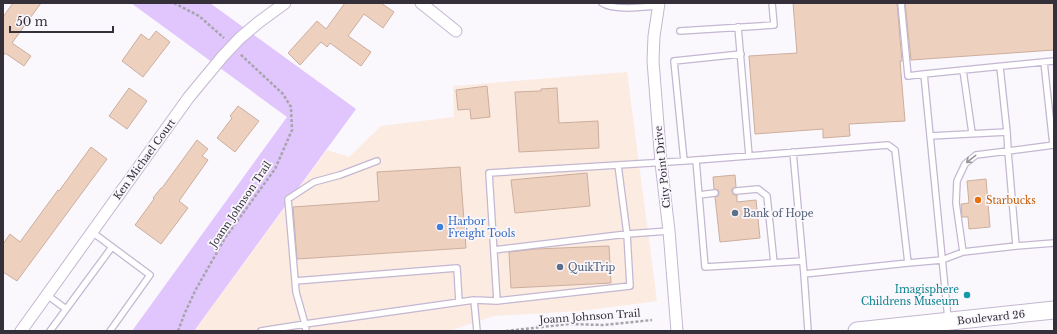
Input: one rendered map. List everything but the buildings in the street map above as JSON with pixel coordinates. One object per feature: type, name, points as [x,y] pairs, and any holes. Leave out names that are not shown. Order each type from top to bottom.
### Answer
[{"type":"main road","name":"Boulevard 26","points":[[857,331],[927,327],[948,321],[1054,310]]},
{"type":"street","name":"Ken Michael Court","points":[[21,331],[189,97],[240,38],[259,22],[286,3]]},
{"type":"street","points":[[421,3],[456,31]]},
{"type":"street","name":"City Point Drive","points":[[658,5],[654,36],[653,61],[677,331]]},
{"type":"lane","points":[[602,3],[614,8],[658,5]]},
{"type":"lane","points":[[680,31],[774,25],[772,3]]},
{"type":"lane","points":[[901,3],[908,76],[1054,62]]},
{"type":"lane","points":[[738,27],[749,156]]},
{"type":"lane","points":[[684,161],[674,61],[740,54]]},
{"type":"lane","points":[[963,252],[956,203],[957,181],[965,164],[976,155],[1054,145],[1044,62]]},
{"type":"lane","points":[[1000,67],[1016,246]]},
{"type":"lane","points":[[963,70],[972,133]]},
{"type":"lane","points":[[924,74],[948,321]]},
{"type":"lane","points":[[930,136],[1007,132]]},
{"type":"lane","points":[[497,301],[489,173],[661,163],[888,145],[895,150],[908,263]]},
{"type":"lane","points":[[793,152],[808,331]]},
{"type":"lane","points":[[696,160],[706,267],[803,261]]},
{"type":"lane","points":[[306,331],[296,292],[288,199],[314,182],[340,175],[377,161]]},
{"type":"lane","points":[[261,331],[474,300],[497,301],[630,286],[627,234],[618,165]]},
{"type":"lane","points":[[736,191],[758,189],[767,196],[774,263]]},
{"type":"lane","points":[[699,195],[715,194]]},
{"type":"lane","points":[[494,250],[627,234],[669,231]]},
{"type":"lane","points":[[92,232],[150,275],[110,331]]},
{"type":"lane","points":[[804,274],[942,260],[963,252],[1054,243]]},
{"type":"lane","points":[[50,331],[112,247]]},
{"type":"lane","points":[[295,281],[457,268],[459,302]]},
{"type":"lane","points":[[47,295],[66,309]]},
{"type":"lane","points":[[474,300],[477,331]]},
{"type":"path","points":[[174,3],[199,16],[222,37]]},
{"type":"path","name":"Joann Johnson Trail","points":[[178,331],[194,291],[225,238],[275,169],[292,130],[292,107],[282,94],[239,52]]},
{"type":"path","name":"Joann Johnson Trail","points":[[506,331],[569,324],[604,325],[652,320]]},
{"type":"shaded area","points":[[131,3],[210,3],[356,109],[194,331],[132,331],[287,117]]},
{"type":"shaded area","points":[[627,72],[657,301],[581,311],[494,316],[449,331],[194,331],[327,150],[349,157],[381,126],[454,117],[453,86]]},
{"type":"place","name":"Starbucks","points":[[978,200]]},
{"type":"place","name":"Bank of Hope","points":[[735,213]]},
{"type":"place","name":"Harbor Freight Tools","points":[[440,227]]},
{"type":"place","name":"QuikTrip","points":[[560,267]]},
{"type":"place","name":"Imagisphere Childrens Museum","points":[[967,295]]}]
